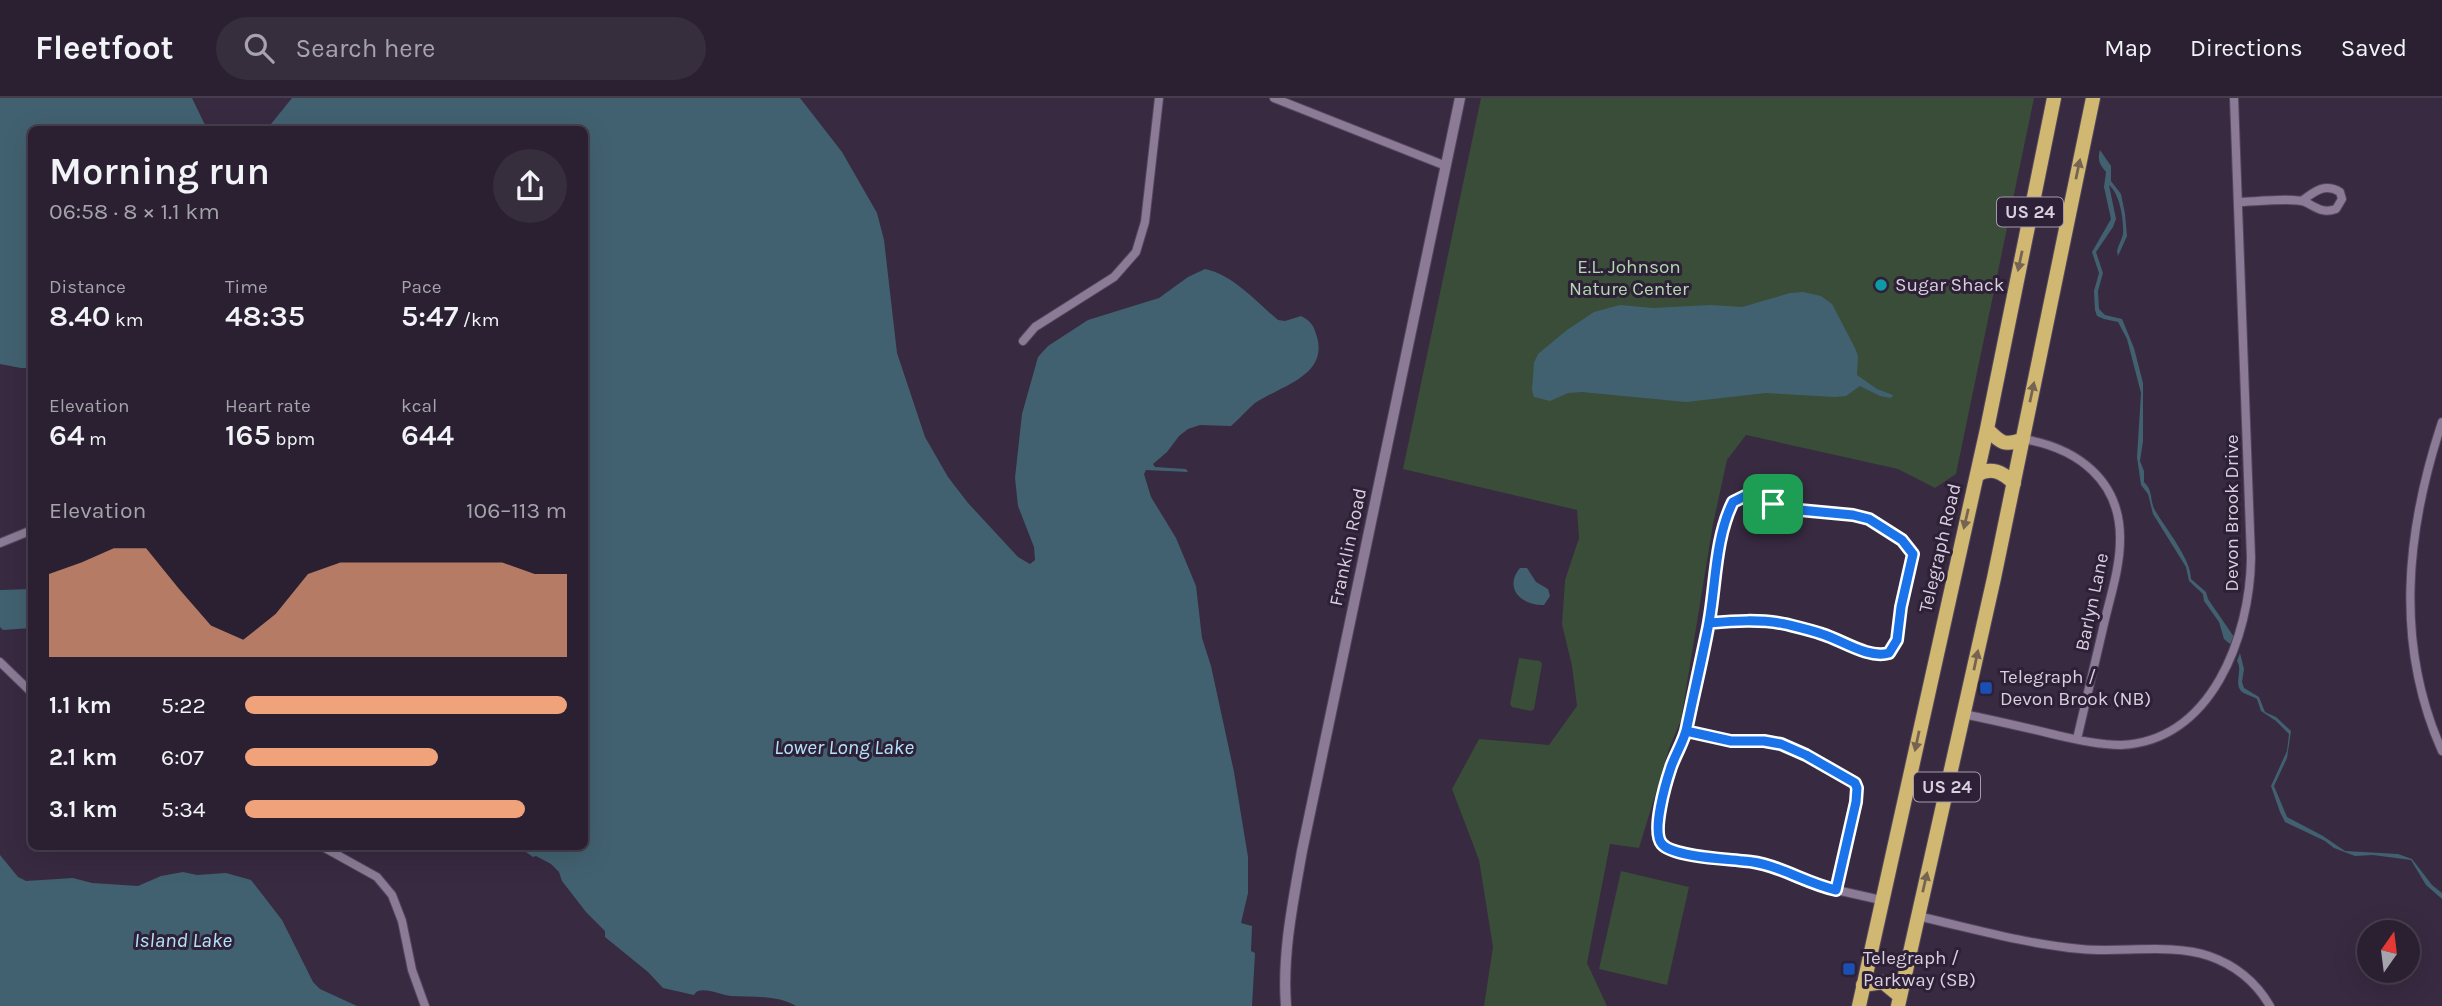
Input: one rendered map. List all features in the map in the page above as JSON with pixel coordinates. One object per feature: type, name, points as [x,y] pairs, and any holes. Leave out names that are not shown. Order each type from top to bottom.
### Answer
[{"type":"highway","name":"Telegraph Road","points":[[1859,1006],[1987,429],[2054,98]]},
{"type":"highway","name":"US 24","points":[[1899,1001],[2014,483],[2093,98]]},
{"type":"highway","points":[[1987,429],[2001,442],[2012,444],[2022,439]]},
{"type":"highway","points":[[1977,474],[1998,471],[2014,483]]},
{"type":"highway","points":[[1863,985],[1883,982],[1899,1001]]},
{"type":"street","points":[[1023,341],[1035,327],[1106,284],[1136,252],[1146,222],[1159,98]]},
{"type":"street","points":[[1274,98],[1446,166]]},
{"type":"street","name":"Franklin Road","points":[[1286,1006],[1289,927],[1302,851],[1460,98]]},
{"type":"street","name":"Devon Brook Drive","points":[[1964,714],[2106,744],[2135,743],[2163,734],[2194,713],[2211,692],[2229,661],[2242,630],[2250,589],[2251,558],[2234,98]]},
{"type":"street","points":[[2238,202],[2303,200]]},
{"type":"street","points":[[2442,422],[2429,461],[2417,513],[2411,550],[2410,586],[2418,675],[2430,720],[2442,751]]},
{"type":"street","name":"Barlyn Lane","points":[[2022,439],[2065,451],[2091,468],[2101,479],[2112,500],[2119,527],[2117,569],[2077,739]]},
{"type":"street","points":[[1709,623],[1758,621],[1783,624],[1822,634],[1872,653],[1889,653],[1897,640],[1912,549],[1886,529],[1861,516],[1789,509],[1751,497],[1738,498],[1733,502],[1727,515],[1718,558],[1709,623],[1686,731],[1668,778],[1658,825],[1658,839],[1662,845],[1672,850],[1710,859],[1764,863],[1822,887],[1881,900]]},
{"type":"street","points":[[0,543],[28,532]]},
{"type":"street","points":[[0,662],[28,689]]},
{"type":"street","points":[[1686,731],[1731,741],[1781,744],[1855,783],[1856,802],[1836,890]]},
{"type":"street","points":[[328,850],[377,877],[393,895],[402,921],[412,970],[425,1006]]},
{"type":"street","points":[[1917,916],[2071,948],[2200,953],[2234,967],[2258,987],[2270,1006]]},
{"type":"green space","name":"E.L. Johnson Nature Center","points":[[1481,98],[2034,98],[1956,474],[1935,488],[1898,469],[1746,435],[1727,460],[1713,524],[1681,720],[1670,746],[1639,848],[1610,844],[1587,963],[1607,1006],[1484,1006],[1493,947],[1479,860],[1452,789],[1479,739],[1549,745],[1577,706],[1572,666],[1562,624],[1565,580],[1579,538],[1577,510],[1403,469]]},
{"type":"green space","points":[[1519,658],[1540,661],[1542,664],[1534,709],[1531,711],[1512,707],[1510,704]]},
{"type":"green space","points":[[1621,871],[1689,887],[1667,985],[1599,969]]},
{"type":"water","points":[[0,98],[192,98],[206,126],[28,126],[28,368],[0,364]]},
{"type":"water","name":"Lower Long Lake","points":[[292,98],[800,98],[842,152],[877,213],[884,240],[897,353],[925,437],[948,477],[968,503],[1018,557],[1030,564],[1035,560],[1034,547],[1018,506],[1015,478],[1022,414],[1038,357],[1048,346],[1088,320],[1159,298],[1188,277],[1205,269],[1235,283],[1278,320],[1285,321],[1301,316],[1310,322],[1316,333],[1319,350],[1309,371],[1255,403],[1231,426],[1200,425],[1188,429],[1153,464],[1155,467],[1186,469],[1188,472],[1146,470],[1144,474],[1151,497],[1176,538],[1196,586],[1202,638],[1211,666],[1234,772],[1248,857],[1248,893],[1241,923],[1252,926],[1251,951],[1255,953],[1252,1006],[796,1006],[773,998],[731,996],[706,990],[698,991],[694,995],[663,988],[648,972],[605,937],[605,931],[586,912],[562,881],[559,872],[551,864],[523,850],[588,850],[588,126],[269,126]]},
{"type":"water","points":[[2100,150],[2111,166],[2111,181],[2121,194],[2127,236],[2118,256],[2123,234],[2122,215],[2116,194],[2109,185],[2116,219],[2096,252],[2103,273],[2098,291],[2099,309],[2105,315],[2122,319],[2134,348],[2143,383],[2143,441],[2140,461],[2144,482],[2149,489],[2154,508],[2187,562],[2191,579],[2206,592],[2234,637],[2230,644],[2224,639],[2219,622],[2204,601],[2203,594],[2189,581],[2186,567],[2153,514],[2148,494],[2141,485],[2137,457],[2141,393],[2127,339],[2118,322],[2097,316],[2095,310],[2094,291],[2099,273],[2092,252],[2111,219],[2104,187],[2106,172],[2099,160]]},
{"type":"water","points":[[1803,292],[1821,296],[1832,304],[1858,356],[1857,375],[1877,389],[1893,395],[1891,398],[1880,396],[1860,386],[1846,396],[1835,397],[1766,393],[1686,402],[1582,392],[1568,393],[1550,401],[1534,397],[1534,363],[1538,354],[1594,312],[1620,305],[1653,308],[1711,305],[1742,307],[1790,293]]},
{"type":"water","points":[[1520,568],[1527,568],[1536,582],[1548,589],[1550,596],[1544,605],[1536,605],[1517,594],[1513,582]]},
{"type":"water","points":[[28,589],[28,628],[3,630],[0,627],[0,590]]},
{"type":"water","points":[[2240,653],[2244,669],[2244,688],[2259,697],[2265,712],[2276,717],[2291,731],[2287,758],[2274,786],[2287,817],[2345,851],[2398,854],[2412,859],[2432,885],[2442,893],[2442,899],[2426,885],[2411,860],[2373,855],[2355,856],[2285,822],[2271,786],[2287,751],[2289,734],[2261,711],[2257,699],[2239,688],[2237,661]]},
{"type":"water","name":"Island Lake","points":[[0,855],[18,877],[26,881],[73,878],[92,883],[138,886],[161,876],[183,872],[197,875],[226,873],[251,880],[282,920],[313,982],[320,989],[357,1006],[0,1006]]},
{"type":"place","name":"Sugar Shack","points":[[1881,285]]},
{"type":"place","name":"Telegraph / Devon Brook (NB)","points":[[1986,688]]},
{"type":"place","name":"Telegraph / Parkway (SB)","points":[[1849,969]]},
{"type":"route","points":[[1773,504],[1745,496],[1733,502],[1727,515],[1709,623],[1686,731],[1668,778],[1657,833],[1662,845],[1672,850],[1710,859],[1764,863],[1822,887],[1836,890],[1856,802],[1855,783],[1781,744],[1731,741],[1686,731],[1689,715],[1709,623],[1758,621],[1783,624],[1822,634],[1872,653],[1889,653],[1897,640],[1904,589],[1913,554],[1908,544],[1877,523],[1861,516],[1789,509],[1773,504]]}]
